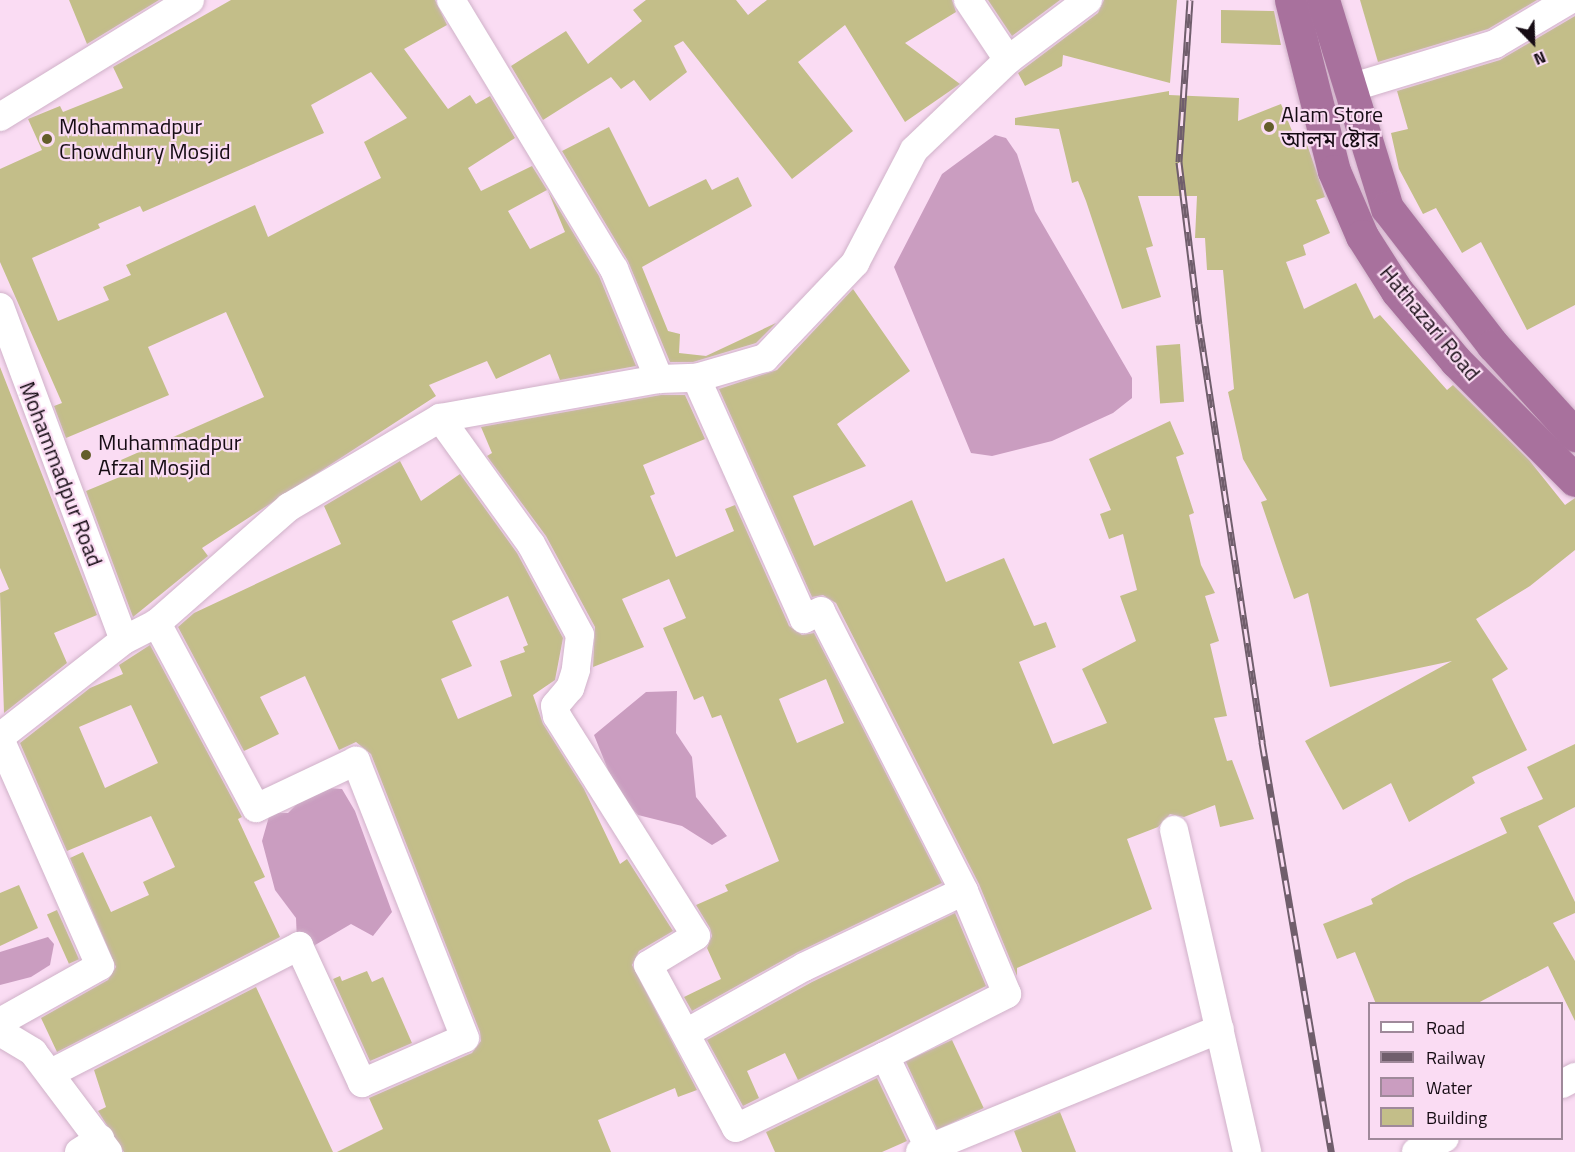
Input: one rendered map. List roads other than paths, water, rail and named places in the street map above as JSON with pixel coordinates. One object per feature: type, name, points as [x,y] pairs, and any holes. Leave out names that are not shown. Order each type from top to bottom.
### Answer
[{"type":"highway","name":"Hathazari Road","points":[[1291,0],[1334,171],[1362,236],[1397,291],[1456,361],[1575,480]]},
{"type":"highway","name":"Hathazari Road","points":[[1323,0],[1387,208],[1493,345],[1575,435]]},
{"type":"street","points":[[0,117],[190,0]]},
{"type":"street","points":[[451,0],[614,269],[659,379]]},
{"type":"street","points":[[968,0],[1008,60]]},
{"type":"street","points":[[0,1022],[100,966],[0,738],[124,640],[158,623],[289,507],[440,418],[659,379],[696,378],[765,358],[855,263],[914,150],[1008,60],[1088,0]]},
{"type":"street","points":[[1350,88],[1495,44],[1569,0]]},
{"type":"street","name":"Mohammadpur Road","points":[[0,307],[124,640]]},
{"type":"street","points":[[440,418],[531,544],[580,635],[576,670],[570,688],[555,706],[557,716],[696,936],[648,966],[736,1128],[1007,994],[964,891],[821,610],[804,619],[696,378]]},
{"type":"street","points":[[51,1073],[300,946],[362,1083],[465,1038],[356,761],[256,808],[158,623]]},
{"type":"street","points":[[1174,830],[1247,1152]]},
{"type":"street","points":[[686,1033],[804,967],[964,891]]},
{"type":"street","points":[[885,1056],[925,1150],[1220,1029]]},
{"type":"street","points":[[0,1032],[33,1052],[51,1073],[96,1148]]},
{"type":"street","points":[[1416,1152],[1441,1140]]},
{"type":"water","points":[[995,135],[1006,138],[1017,154],[1035,211],[1132,378],[1132,398],[1113,413],[1052,441],[992,456],[971,453],[894,267],[942,174]]},
{"type":"water","points":[[677,691],[676,733],[692,757],[696,797],[727,836],[712,845],[682,826],[638,815],[617,792],[594,735],[646,692]]},
{"type":"water","points":[[314,787],[342,789],[355,811],[392,912],[373,936],[351,924],[310,948],[297,942],[296,918],[275,890],[262,841],[270,813],[288,813]]},
{"type":"water","points":[[48,937],[54,944],[50,965],[31,977],[0,985],[0,952]]},
{"type":"railway","points":[[1190,0],[1179,162],[1199,324],[1262,742],[1331,1152]]},
{"type":"place","name":"Alam Store আলম ষ্টোর","points":[[1269,127]]},
{"type":"place","name":"Mohammadpur Chowdhury Mosjid","points":[[47,139]]},
{"type":"place","name":"Muhammadpur Afzal Mosjid","points":[[86,455]]}]
